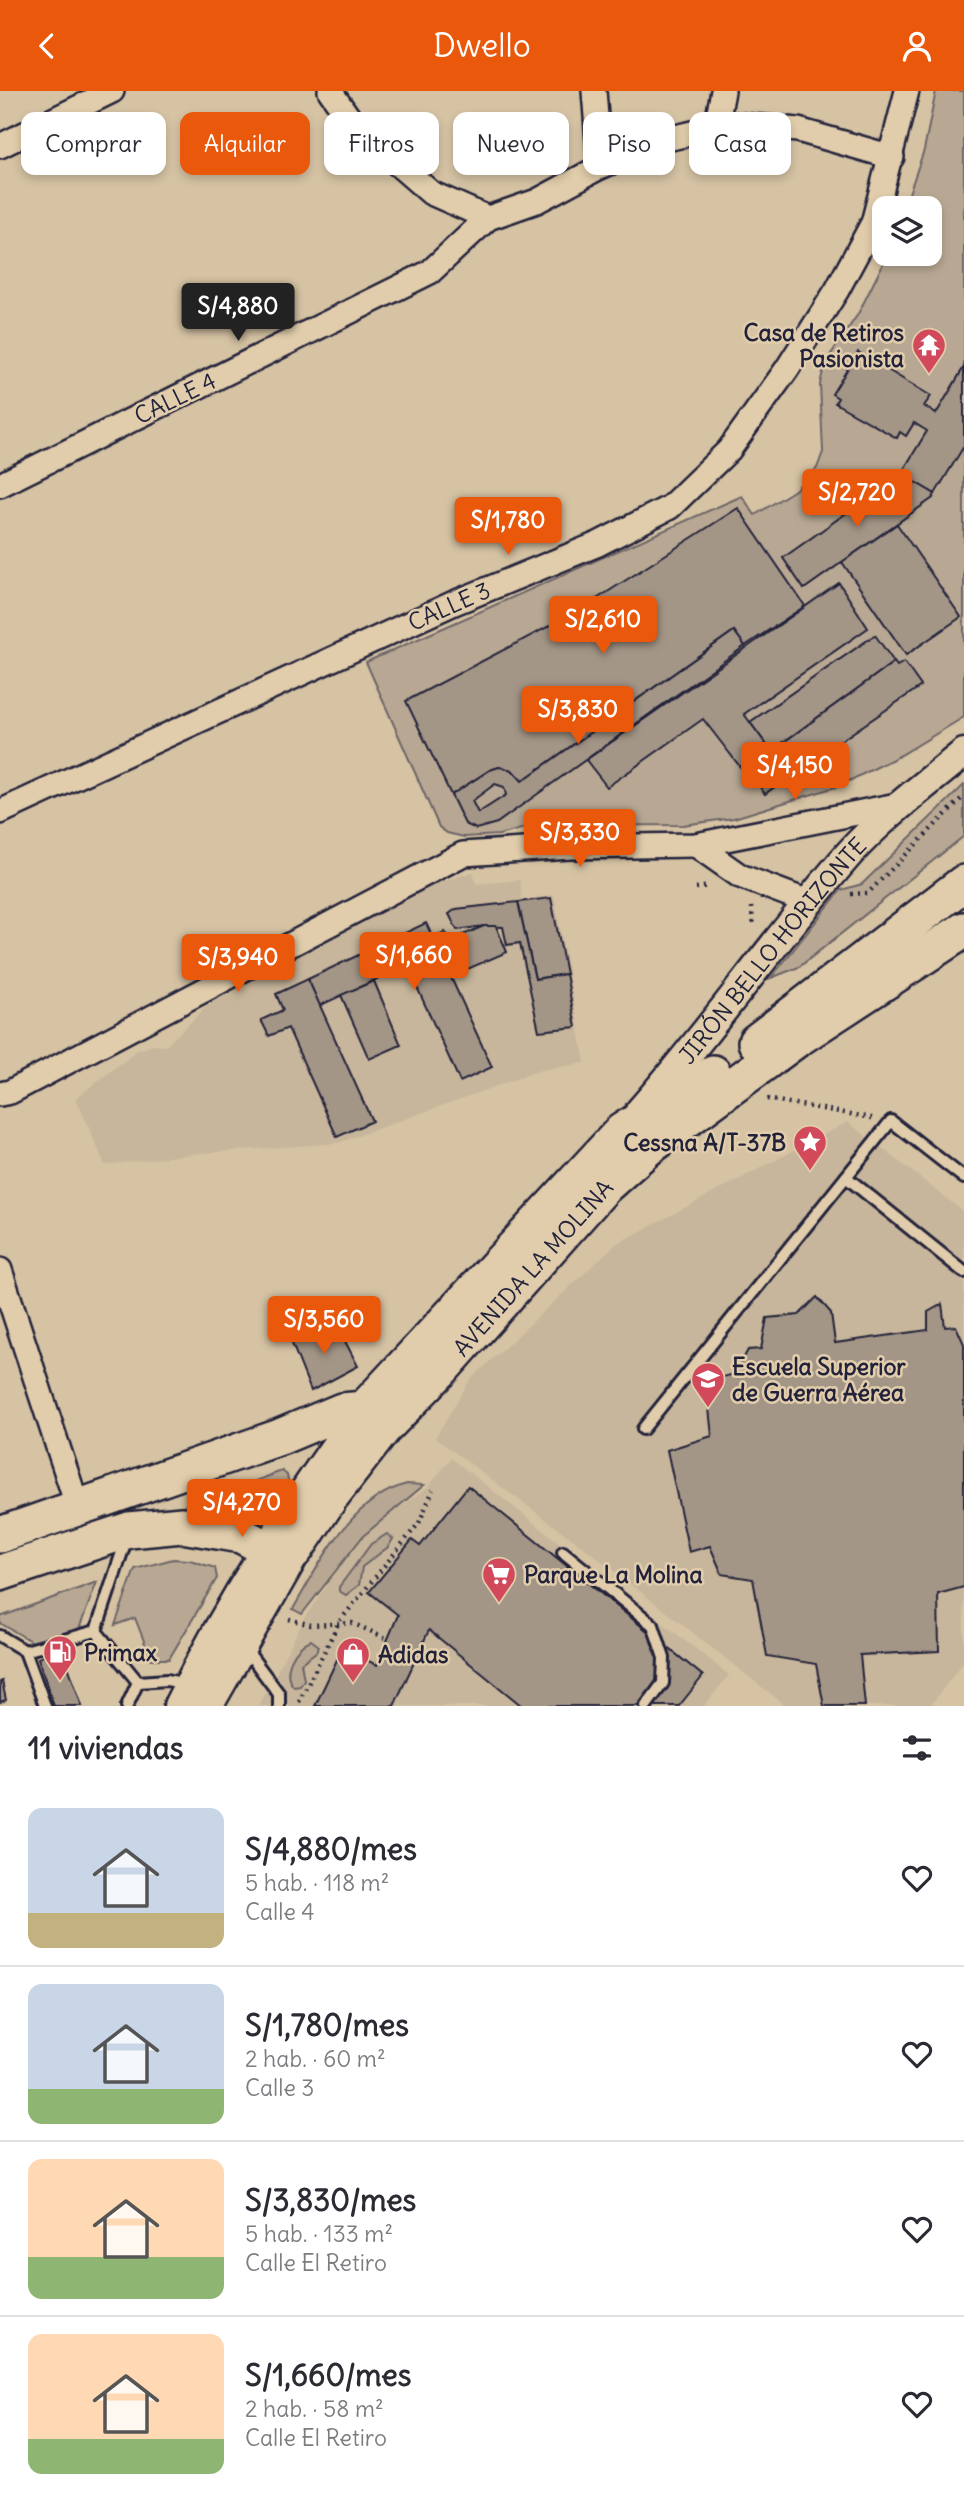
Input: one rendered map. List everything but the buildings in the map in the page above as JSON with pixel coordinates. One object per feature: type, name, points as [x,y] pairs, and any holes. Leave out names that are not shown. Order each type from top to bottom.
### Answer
[{"type":"main road","name":"AVENIDA LA MOLINA","points":[[198,1697],[215,1635],[281,1548],[363,1409],[432,1333],[622,1132],[781,1024],[808,1000],[964,883]]},
{"type":"main road","name":"AVENIDA LA MOLINA","points":[[198,1697],[242,1644],[281,1548],[331,1496],[383,1429],[480,1325],[569,1223],[648,1148],[797,1039],[964,930]]},
{"type":"main road","points":[[480,1325],[488,1303],[603,1173],[622,1132]]},
{"type":"main road","points":[[0,1535],[288,1434],[342,1411],[363,1409]]},
{"type":"main road","points":[[0,1573],[129,1530],[182,1525],[240,1535],[281,1548]]},
{"type":"street","points":[[0,146],[112,91]]},
{"type":"street","points":[[330,91],[356,128],[431,193],[488,218],[537,201],[585,175]]},
{"type":"street","points":[[594,91],[596,112]]},
{"type":"street","points":[[719,112],[723,91]]},
{"type":"street","name":"CALLE 3","points":[[0,812],[454,603],[598,544],[670,507],[729,450],[787,369],[837,290],[873,223],[907,91]]},
{"type":"street","points":[[791,129],[892,157]]},
{"type":"street","name":"CALLE 4","points":[[0,485],[430,272],[488,218]]},
{"type":"street","name":"JIRÓN BELLO HORIZONTE","points":[[622,1132],[695,1050],[850,853],[902,804],[964,753]]},
{"type":"street","points":[[0,1094],[10,1092],[463,854],[570,847],[696,845],[902,804]]},
{"type":"street","points":[[696,845],[722,867],[811,903]]},
{"type":"street","points":[[0,1270],[78,1508]]},
{"type":"lane","points":[[643,1429],[891,1121],[964,1178]]},
{"type":"lane","points":[[846,1177],[964,1272]]},
{"type":"lane","points":[[96,1631],[129,1530]]},
{"type":"lane","points":[[563,1552],[653,1625],[664,1658],[663,1683],[646,1706]]},
{"type":"lane","points":[[25,1651],[96,1631]]},
{"type":"lane","points":[[96,1631],[138,1682]]},
{"type":"lane","points":[[0,1636],[25,1651],[45,1706]]},
{"type":"lane","points":[[242,1644],[279,1694],[279,1706]]},
{"type":"lane","points":[[138,1682],[167,1680],[198,1697]]},
{"type":"lane","points":[[127,1706],[138,1682]]},
{"type":"path","points":[[840,894],[868,893],[964,796]]},
{"type":"path","points":[[696,888],[718,885]]},
{"type":"path","points":[[749,902],[755,919],[753,936]]},
{"type":"path","points":[[761,1098],[891,1121]]},
{"type":"path","points":[[298,1706],[339,1622],[419,1523],[433,1490]]},
{"type":"path","points":[[288,1619],[311,1625],[352,1623],[388,1639]]},
{"type":"shaded area","points":[[936,91],[964,91],[964,717],[901,755],[839,786],[734,818],[683,825],[532,826],[499,835],[464,837],[447,833],[439,827],[366,662],[742,496],[755,515],[795,490],[817,468],[823,452],[820,384],[825,363],[858,314],[882,266],[942,266],[942,196],[908,196],[924,150]]},
{"type":"shaded area","points":[[964,785],[964,836],[799,967],[771,978],[841,890],[862,884]]},
{"type":"shaded area","points":[[473,872],[476,884],[520,880],[522,900],[554,895],[585,1063],[541,1070],[338,1143],[201,1153],[105,1165],[76,1098],[138,1050],[153,1045],[166,1046],[227,987],[408,893]]},
{"type":"shaded area","name":"Escuela Superior de Guerra Aérea","points":[[848,1122],[964,1212],[964,1661],[930,1706],[786,1706],[586,1549],[435,1438],[470,1380],[616,1244]]},
{"type":"shaded area","name":"Parque La Molina","points":[[451,1458],[729,1675],[704,1706],[259,1706],[305,1617],[362,1535],[429,1486]]},
{"type":"shaded area","points":[[282,1471],[287,1475],[288,1488],[281,1505],[270,1522],[253,1519],[258,1500],[250,1483]]},
{"type":"shaded area","points":[[407,1484],[424,1485],[363,1536],[302,1614],[293,1609],[326,1553],[353,1518],[369,1503]]},
{"type":"shaded area","points":[[226,1490],[233,1497],[232,1516],[157,1516]]},
{"type":"shaded area","points":[[387,1534],[393,1539],[388,1547],[362,1567],[359,1585],[346,1595],[339,1591],[339,1587],[371,1544]]},
{"type":"shaded area","points":[[173,1559],[190,1560],[215,1568],[217,1578],[169,1659],[151,1659],[135,1618],[115,1625],[135,1569]]},
{"type":"shaded area","points":[[97,1582],[79,1629],[36,1644],[0,1623],[0,1617]]},
{"type":"shaded area","points":[[311,1640],[319,1646],[316,1652],[301,1663],[304,1680],[300,1686],[294,1687],[288,1674],[291,1660],[305,1643]]},
{"type":"place","name":"Casa de Retiros Pasionista","points":[[929,375]]},
{"type":"place","name":"Cessna A/T-37B","points":[[810,1172]]},
{"type":"place","name":"Escuela Superior de Guerra Aérea","points":[[708,1409]]},
{"type":"place","name":"Parque La Molina","points":[[499,1604]]},
{"type":"place","name":"Primax","points":[[60,1682]]},
{"type":"place","name":"Adidas","points":[[353,1684]]}]
